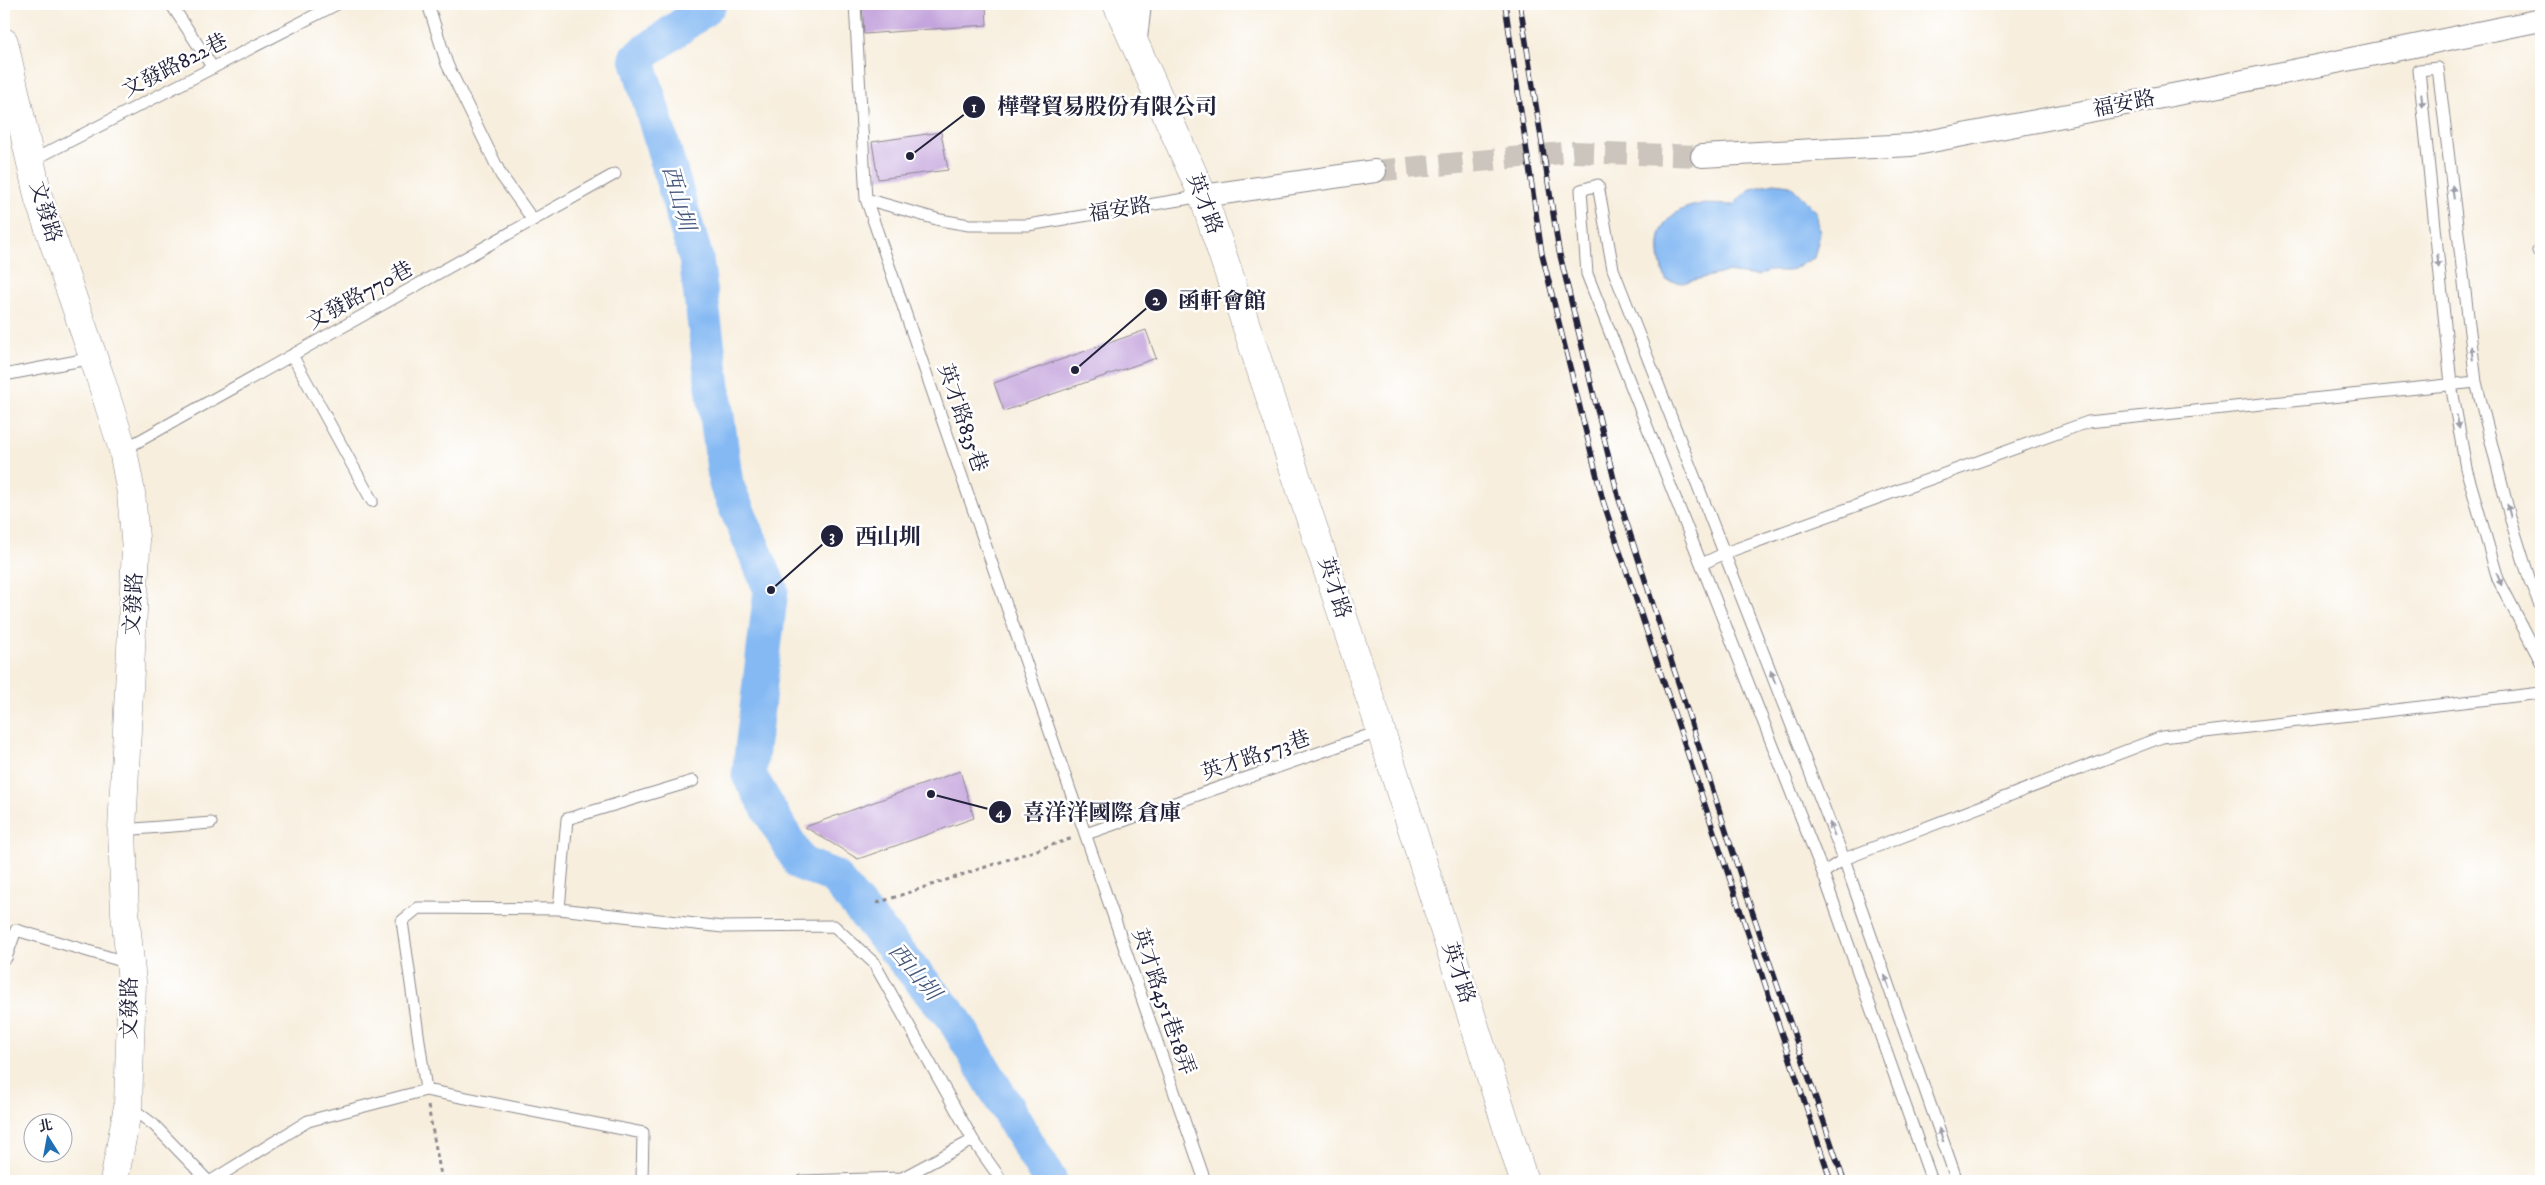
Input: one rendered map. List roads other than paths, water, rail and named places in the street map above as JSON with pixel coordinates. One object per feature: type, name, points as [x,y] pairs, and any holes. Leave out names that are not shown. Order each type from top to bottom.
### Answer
[{"type":"street","name":"英才路","points":[[1117,4],[1203,196],[1381,731],[1524,1181]]},
{"type":"street","points":[[1135,47],[1140,4]]},
{"type":"street","name":"福安路","points":[[1702,156],[1911,145],[2219,86],[2541,20]]},
{"type":"street","name":"文發路","points":[[4,42],[16,117],[40,200],[123,450],[131,493],[136,549],[122,830],[132,982],[128,1106],[114,1181]]},
{"type":"street","name":"福安路","points":[[1203,196],[1375,171]]},
{"type":"lane","points":[[171,4],[213,68]]},
{"type":"lane","name":"文發路822巷","points":[[30,161],[337,4]]},
{"type":"lane","points":[[428,4],[447,64],[497,167],[533,220]]},
{"type":"lane","name":"英才路835巷","points":[[855,4],[866,199],[1086,834]]},
{"type":"lane","points":[[2541,607],[2530,581],[2510,517],[2476,382],[2438,68],[2419,70],[2451,384],[2466,468],[2498,579],[2541,662]]},
{"type":"lane","name":"文發路770巷","points":[[123,450],[615,174]]},
{"type":"lane","points":[[1932,1181],[1823,873],[1587,274],[1581,190],[1598,185],[1613,269],[1844,859],[1957,1181]]},
{"type":"lane","name":"福安路","points":[[866,199],[940,220],[969,225],[1028,225],[1203,196]]},
{"type":"lane","points":[[292,355],[372,501]]},
{"type":"lane","points":[[4,375],[94,358]]},
{"type":"lane","points":[[1702,564],[1725,553],[2088,422],[2476,382]]},
{"type":"lane","points":[[1823,873],[1844,859],[2162,737],[2541,694]]},
{"type":"lane","name":"英才路573巷","points":[[1086,834],[1381,731]]},
{"type":"lane","points":[[559,909],[567,819],[693,781]]},
{"type":"lane","points":[[122,830],[211,823]]},
{"type":"lane","name":"英才路451巷18弄","points":[[1086,834],[1205,1181]]},
{"type":"lane","points":[[426,1090],[402,921],[418,908],[559,909],[724,927],[834,926],[874,963],[973,1140],[1002,1181]]},
{"type":"lane","points":[[6,958],[16,930],[130,963]]},
{"type":"lane","points":[[128,1106],[154,1125],[210,1181],[308,1121],[426,1090],[644,1133],[642,1181]]},
{"type":"lane","points":[[802,1181],[902,1178],[973,1140]]},
{"type":"water","points":[[1774,183],[1790,185],[1816,211],[1820,234],[1814,258],[1789,271],[1768,271],[1758,276],[1727,272],[1682,283],[1666,280],[1660,259],[1660,239],[1662,229],[1675,213],[1697,205],[1733,205],[1748,190]]},
{"type":"waterway","name":"西山圳","points":[[709,4],[637,58],[696,259],[726,484],[771,590],[749,775],[800,863],[833,876],[954,1019],[1050,1181]]},
{"type":"tunnel","points":[[1375,171],[1573,152],[1702,156]]},
{"type":"railway","points":[[1505,4],[1542,254],[1603,501],[1831,1181]]},
{"type":"railway","points":[[1520,4],[1559,251],[1618,496],[1747,896],[1844,1181]]},
{"type":"place","name":"樺聲貿易股份有限公司","points":[[910,156]]},
{"type":"place","name":"函軒會館","points":[[1075,370]]},
{"type":"place","name":"西山圳","points":[[771,590]]},
{"type":"place","name":"喜洋洋國際 倉庫","points":[[931,794]]}]
